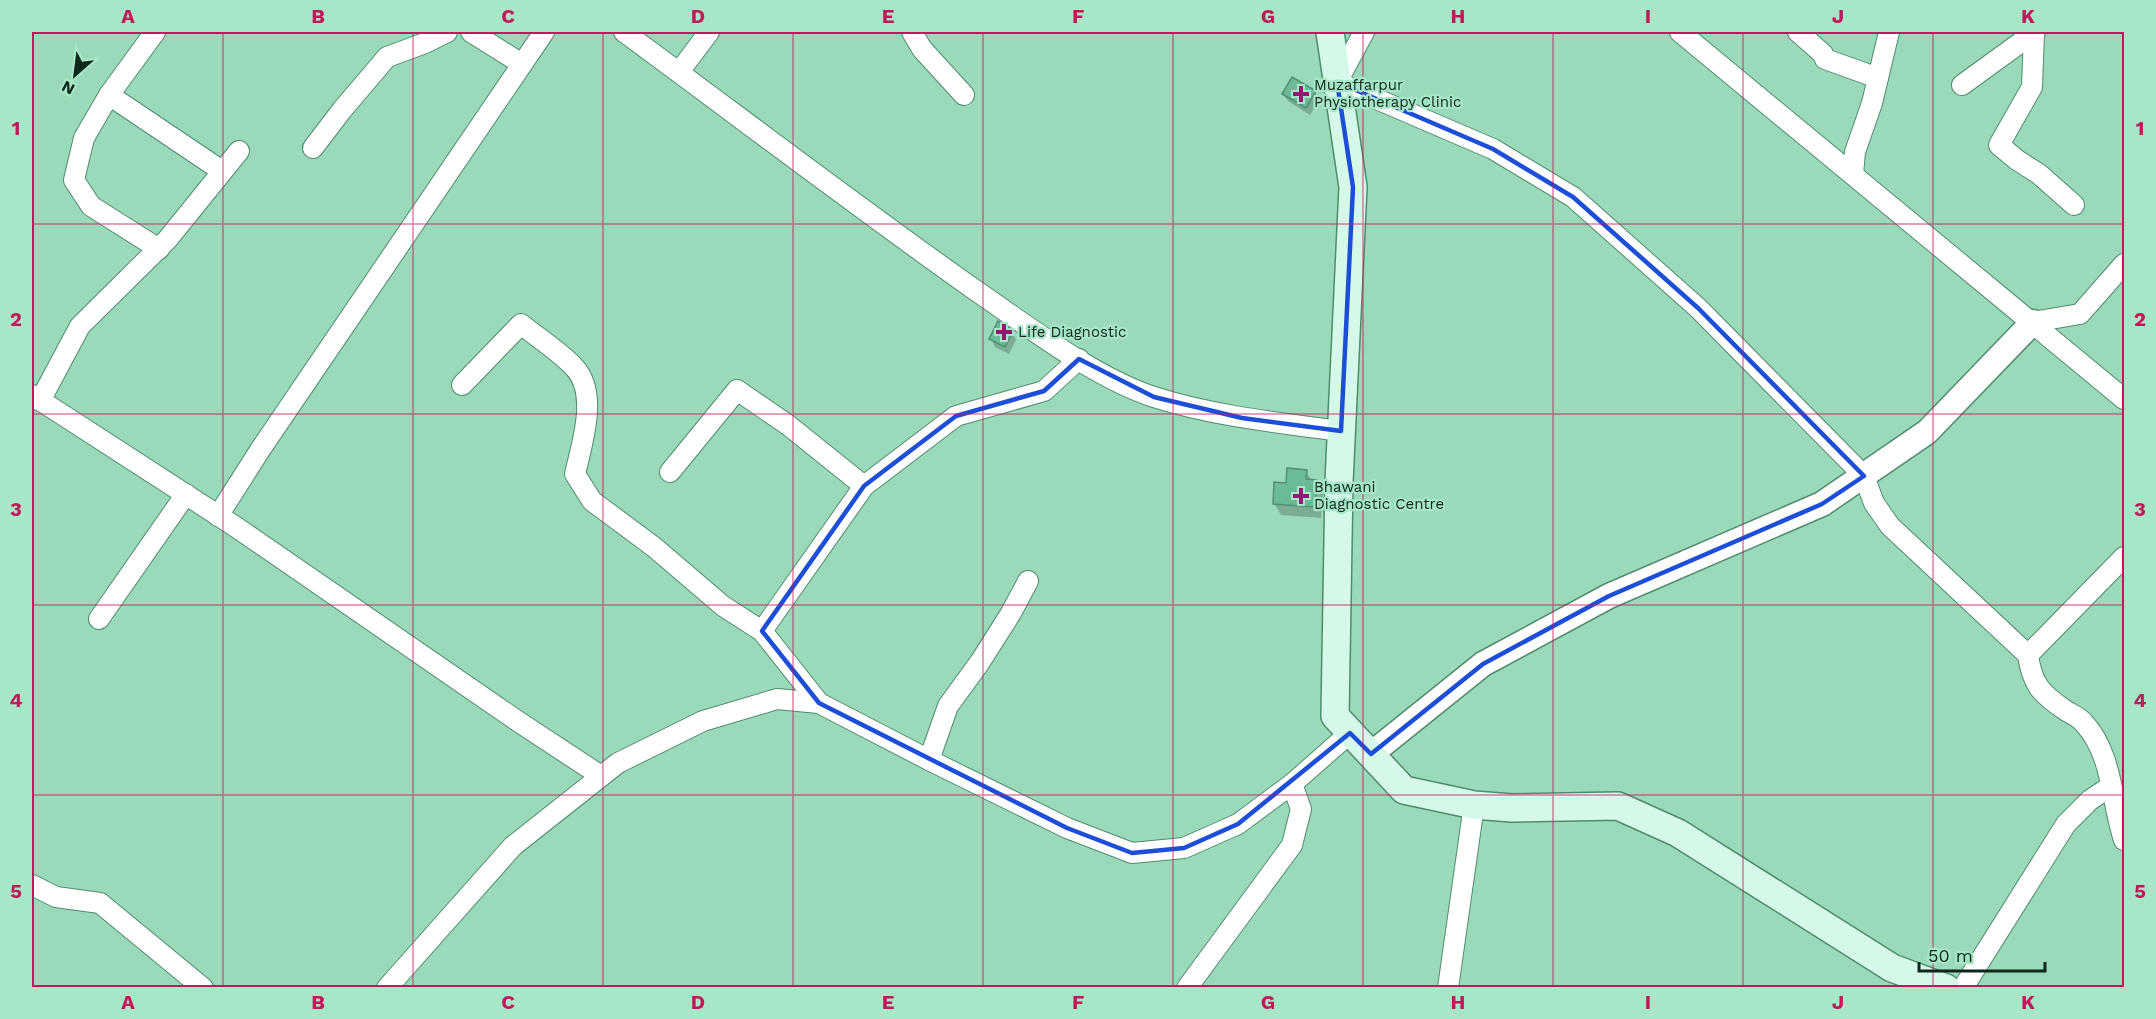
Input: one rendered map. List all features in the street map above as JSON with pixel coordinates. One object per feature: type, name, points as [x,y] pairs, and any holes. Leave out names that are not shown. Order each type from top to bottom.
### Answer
[{"type":"main road","points":[[1330,32],[1353,187],[1341,431],[1335,716],[1404,790],[1474,805],[1512,808],[1618,806],[1678,833],[1892,968],[1946,987]]},
{"type":"street","points":[[155,32],[109,95],[84,138],[74,180],[91,206],[159,249]]},
{"type":"street","points":[[313,148],[387,57],[447,32]]},
{"type":"street","points":[[471,32],[522,64]]},
{"type":"street","points":[[218,516],[260,450],[544,32]]},
{"type":"street","points":[[624,32],[903,239],[1049,341],[1115,381],[1154,397],[1242,418],[1341,431]]},
{"type":"street","points":[[679,72],[709,32]]},
{"type":"street","points":[[912,32],[922,49],[964,95]]},
{"type":"street","points":[[1365,32],[1337,82],[1493,149],[1573,197],[1698,308],[1864,476],[1874,503],[1890,526],[2028,655],[2038,689],[2083,721],[2106,760],[2124,840]]},
{"type":"street","points":[[1680,32],[2124,399]]},
{"type":"street","points":[[1798,32],[1823,54],[1825,59],[1878,78]]},
{"type":"street","points":[[1853,174],[1855,152],[1872,103],[1888,32]]},
{"type":"street","points":[[1962,85],[2034,32]]},
{"type":"street","points":[[2034,32],[2032,87],[2000,145],[2017,160],[2039,174],[2074,206]]},
{"type":"street","points":[[109,95],[222,171]]},
{"type":"street","points":[[239,151],[159,249],[80,326],[36,398],[186,494],[601,776]]},
{"type":"street","points":[[1371,754],[1483,664],[1609,596],[1822,504],[1927,432],[2033,322],[2080,314],[2124,264]]},
{"type":"street","points":[[462,385],[520,324],[576,369],[588,396],[586,429],[575,474],[592,501],[654,547],[723,606],[762,631],[819,703]]},
{"type":"street","points":[[762,631],[864,486],[956,416],[1044,391],[1079,359]]},
{"type":"street","points":[[670,472],[736,390],[788,425],[864,486]]},
{"type":"street","points":[[99,619],[186,494]]},
{"type":"street","points":[[2028,655],[2124,557]]},
{"type":"street","points":[[929,760],[948,706],[980,662],[1028,581]]},
{"type":"street","points":[[387,987],[513,846],[618,762],[703,721],[777,699],[819,703],[1067,828],[1132,853],[1184,848],[1238,824],[1292,784],[1350,733]]},
{"type":"street","points":[[1187,987],[1292,845],[1301,809],[1292,784]]},
{"type":"street","points":[[1963,987],[2066,824],[2090,800],[2111,786]]},
{"type":"street","points":[[1448,987],[1474,805]]},
{"type":"street","points":[[32,885],[56,897],[100,903],[203,987]]},
{"type":"highlighted area","points":[[1337,82],[1493,149],[1573,197],[1698,308],[1864,476],[1822,504],[1609,596],[1483,664],[1371,754],[1350,733],[1238,824],[1184,848],[1132,853],[1067,828],[819,703],[762,631],[864,486],[956,416],[1044,391],[1079,359],[1154,397],[1242,418],[1341,431],[1353,187]]},
{"type":"building","points":[[1292,77],[1316,91],[1306,108],[1282,94]]},
{"type":"building","points":[[998,321],[1013,331],[1005,347],[989,339]]},
{"type":"building","points":[[1287,468],[1307,470],[1306,479],[1317,480],[1315,507],[1273,504],[1274,482],[1286,483]]},
{"type":"place","name":"Muzaffarpur Physiotherapy Clinic","points":[[1301,94]]},
{"type":"place","name":"Life Diagnostic","points":[[1004,332]]},
{"type":"place","name":"Bhawani Diagnostic Centre","points":[[1301,496]]}]
